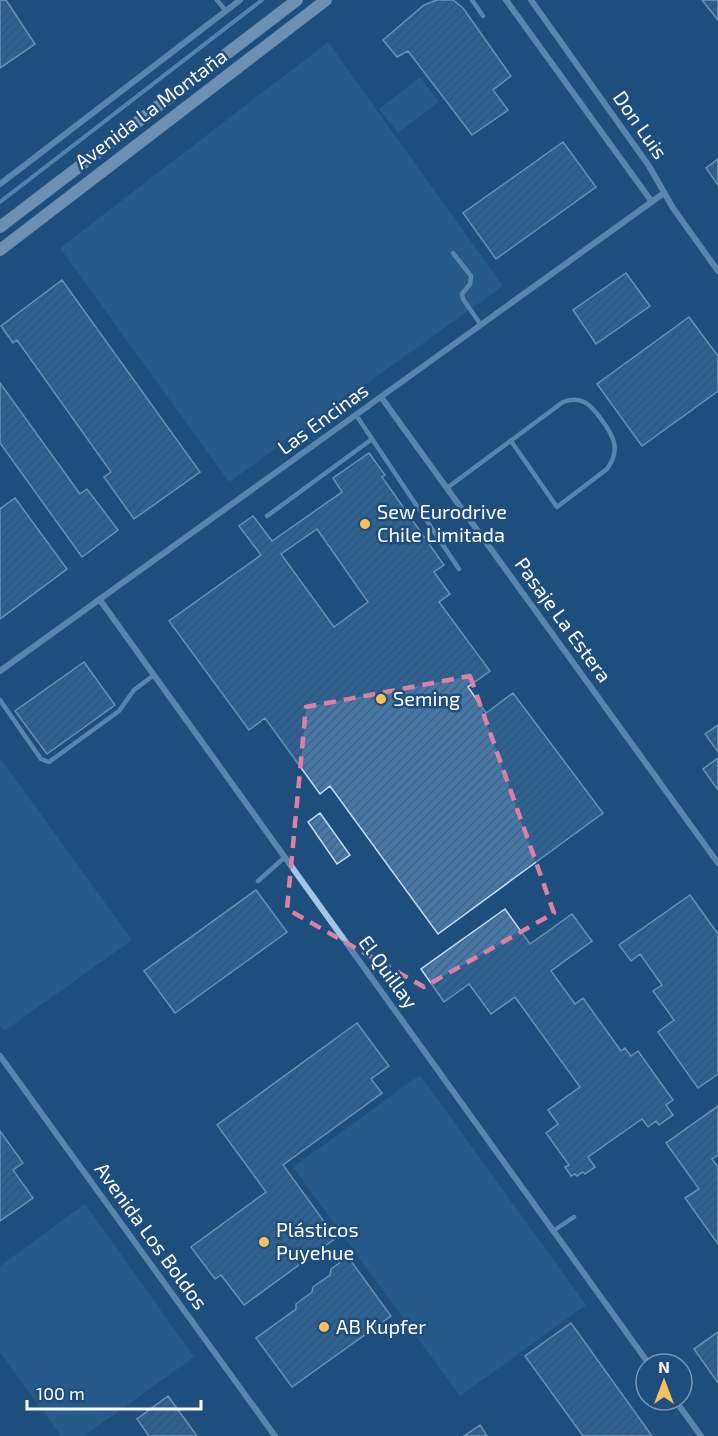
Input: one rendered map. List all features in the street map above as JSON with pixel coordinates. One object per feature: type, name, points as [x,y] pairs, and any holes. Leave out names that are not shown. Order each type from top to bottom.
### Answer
[{"type":"main road","name":"Avenida La Montaña","points":[[0,227],[297,0]]},
{"type":"main road","name":"Avenida La Montaña","points":[[0,250],[326,0]]},
{"type":"street","points":[[0,184],[240,0]]},
{"type":"street","points":[[507,0],[652,202]]},
{"type":"street","name":"Don Luis","points":[[531,0],[649,166],[664,193],[718,271]]},
{"type":"street","name":"Las Encinas","points":[[0,671],[664,193]]},
{"type":"street","name":"Pasaje La Estera","points":[[381,397],[718,863]]},
{"type":"street","name":"El Quillay","points":[[99,600],[640,1352]]},
{"type":"street","name":"Avenida Los Boldos","points":[[0,1056],[275,1436]]},
{"type":"street","points":[[684,1412],[701,1436]]},
{"type":"lane","points":[[216,0],[226,11]]},
{"type":"lane","points":[[472,0],[483,16]]},
{"type":"lane","points":[[453,253],[471,276],[470,284],[462,294],[463,299],[481,325]]},
{"type":"lane","points":[[447,488],[563,402],[574,399],[591,405],[612,433],[615,449],[607,469],[557,507],[511,441]]},
{"type":"lane","points":[[356,415],[459,569]]},
{"type":"lane","points":[[267,516],[372,439]]},
{"type":"lane","points":[[0,700],[41,759],[49,762],[119,711],[134,690],[154,675]]},
{"type":"lane","points":[[258,881],[285,857]]},
{"type":"lane","points":[[553,1231],[574,1217]]},
{"type":"highlighted area","points":[[470,676],[554,913],[424,987],[287,909],[306,707]]},
{"type":"shaded area","points":[[328,42],[503,286],[229,482],[60,248]]},
{"type":"shaded area","points":[[420,77],[439,102],[398,133],[379,109]]},
{"type":"shaded area","points":[[0,758],[132,940],[4,1031],[0,1025]]},
{"type":"shaded area","points":[[420,1075],[586,1305],[460,1396],[293,1167]]},
{"type":"shaded area","points":[[85,1204],[194,1357],[84,1436],[61,1436],[0,1352],[0,1266]]},
{"type":"building","points":[[0,0],[6,0],[35,44],[0,68]]},
{"type":"building","points":[[437,0],[453,0],[463,8],[511,76],[493,90],[508,110],[472,135],[408,51],[397,57],[383,40],[424,5]]},
{"type":"building","points":[[702,0],[718,0],[718,20]]},
{"type":"building","points":[[563,142],[596,187],[496,259],[463,213]]},
{"type":"building","points":[[718,159],[718,185],[706,168]]},
{"type":"building","points":[[626,273],[650,306],[596,344],[573,310]]},
{"type":"building","points":[[62,280],[200,472],[134,519],[104,477],[111,472],[17,340],[13,343],[1,326]]},
{"type":"building","points":[[689,317],[718,356],[718,391],[642,446],[597,384]]},
{"type":"building","points":[[0,383],[80,494],[87,489],[118,530],[82,557],[0,443]]},
{"type":"building","points":[[369,453],[385,475],[382,477],[444,565],[434,572],[450,594],[439,602],[490,671],[468,687],[486,713],[513,693],[603,813],[438,934],[330,786],[320,794],[265,718],[249,730],[169,621],[261,555],[239,526],[253,516],[272,541],[342,492],[333,478]],"holes":[[[317,529],[368,602],[334,627],[281,554]]]},
{"type":"building","points":[[15,498],[67,569],[0,619],[0,509]]},
{"type":"building","points":[[84,662],[115,705],[47,754],[15,711]]},
{"type":"building","points":[[718,725],[718,752],[705,734]]},
{"type":"building","points":[[718,758],[718,790],[703,769]]},
{"type":"building","points":[[320,813],[350,855],[337,864],[308,822]]},
{"type":"building","points":[[256,890],[287,932],[175,1013],[144,971]]},
{"type":"building","points":[[690,895],[718,934],[718,1074],[698,1088],[658,1032],[674,1020],[653,991],[662,985],[640,954],[631,961],[619,945]]},
{"type":"building","points":[[505,909],[530,944],[572,914],[592,941],[551,971],[575,1004],[583,998],[621,1051],[625,1048],[631,1056],[638,1051],[673,1100],[666,1105],[673,1115],[659,1125],[656,1121],[648,1127],[642,1119],[588,1157],[595,1167],[585,1174],[583,1172],[577,1176],[575,1174],[571,1176],[565,1167],[569,1165],[546,1133],[558,1124],[548,1110],[580,1087],[515,997],[491,1014],[469,984],[444,1002],[421,969]]},
{"type":"building","points":[[357,1023],[389,1066],[371,1079],[382,1093],[283,1165],[336,1238],[244,1305],[221,1275],[215,1279],[191,1247],[266,1192],[217,1125]]},
{"type":"building","points":[[718,1106],[718,1155],[712,1159],[718,1167],[718,1244],[685,1198],[699,1189],[666,1143]]},
{"type":"building","points":[[0,1131],[23,1163],[13,1170],[33,1198],[0,1221]]},
{"type":"building","name":"AB Kupfer","points":[[348,1257],[391,1316],[292,1387],[256,1338],[296,1309],[296,1304],[312,1292],[313,1287],[330,1275],[331,1269]]},
{"type":"building","points":[[571,1323],[652,1436],[583,1436],[525,1356]]},
{"type":"building","points":[[718,1332],[718,1383],[694,1349]]},
{"type":"building","points":[[168,1396],[197,1436],[149,1436],[137,1419]]},
{"type":"building","points":[[480,1425],[487,1436],[464,1436]]},
{"type":"waterway","points":[[0,202],[262,0]]},
{"type":"place","name":"Sew Eurodrive Chile Limitada","points":[[365,524]]},
{"type":"place","name":"Seming","points":[[381,699]]},
{"type":"place","name":"Plásticos Puyehue","points":[[264,1242]]},
{"type":"place","name":"AB Kupfer","points":[[324,1327]]}]
